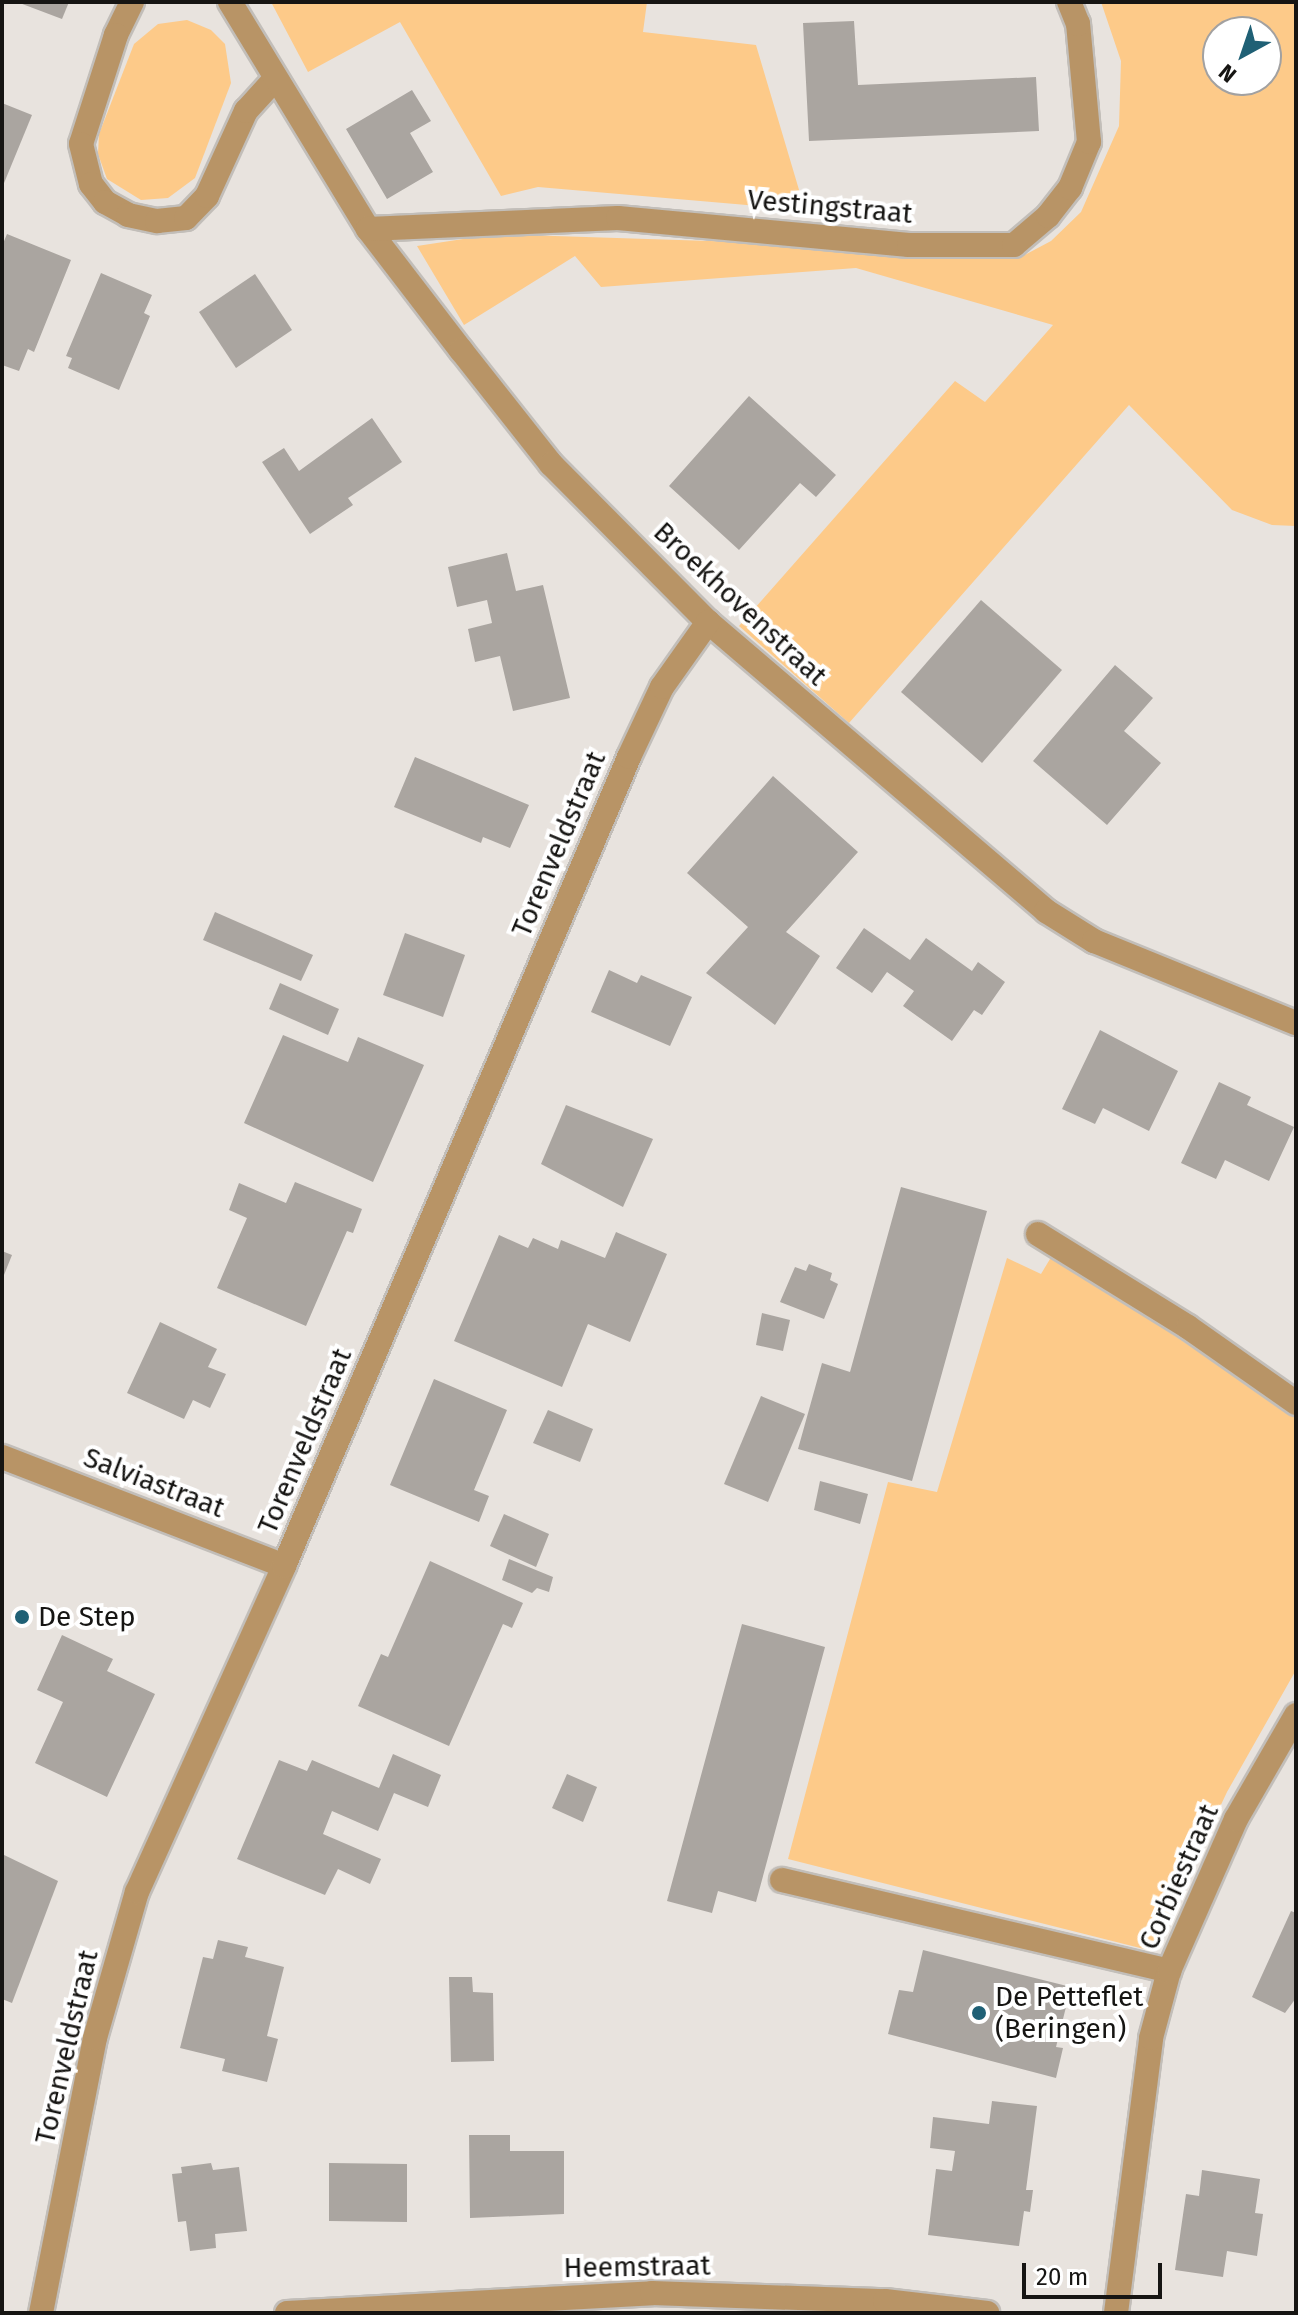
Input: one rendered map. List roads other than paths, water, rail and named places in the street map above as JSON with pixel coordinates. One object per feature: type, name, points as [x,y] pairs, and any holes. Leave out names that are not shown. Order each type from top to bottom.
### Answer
[{"type":"street","points":[[132,2],[116,35],[81,144],[91,184],[105,202],[128,215],[157,221],[186,218],[207,196],[246,111],[275,79]]},
{"type":"street","name":"Broekhovenstraat","points":[[230,2],[368,229],[551,464],[708,622],[1046,911],[1094,941],[1296,1023]]},
{"type":"street","name":"Vestingstraat","points":[[368,229],[618,218],[909,245],[1014,245],[1048,216],[1070,188],[1089,142],[1078,24],[1069,2]]},
{"type":"street","name":"Torenveldstraat","points":[[41,2313],[95,2038],[137,1892],[284,1566],[629,757],[662,687],[708,622]]},
{"type":"street","points":[[1038,1234],[1188,1327],[1296,1403]]},
{"type":"street","name":"Salviastraat","points":[[2,1457],[284,1566]]},
{"type":"street","name":"Corbiestraat","points":[[1116,2313],[1151,2038],[1169,1971],[1236,1819],[1296,1715]]},
{"type":"street","points":[[782,1880],[1169,1971]]},
{"type":"street","name":"Heemstraat","points":[[287,2313],[652,2293],[885,2301],[987,2313]]},
{"type":"place","name":"De Step","points":[[22,1617]]},
{"type":"place","name":"De Petteflet (Beringen)","points":[[979,2013]]}]
